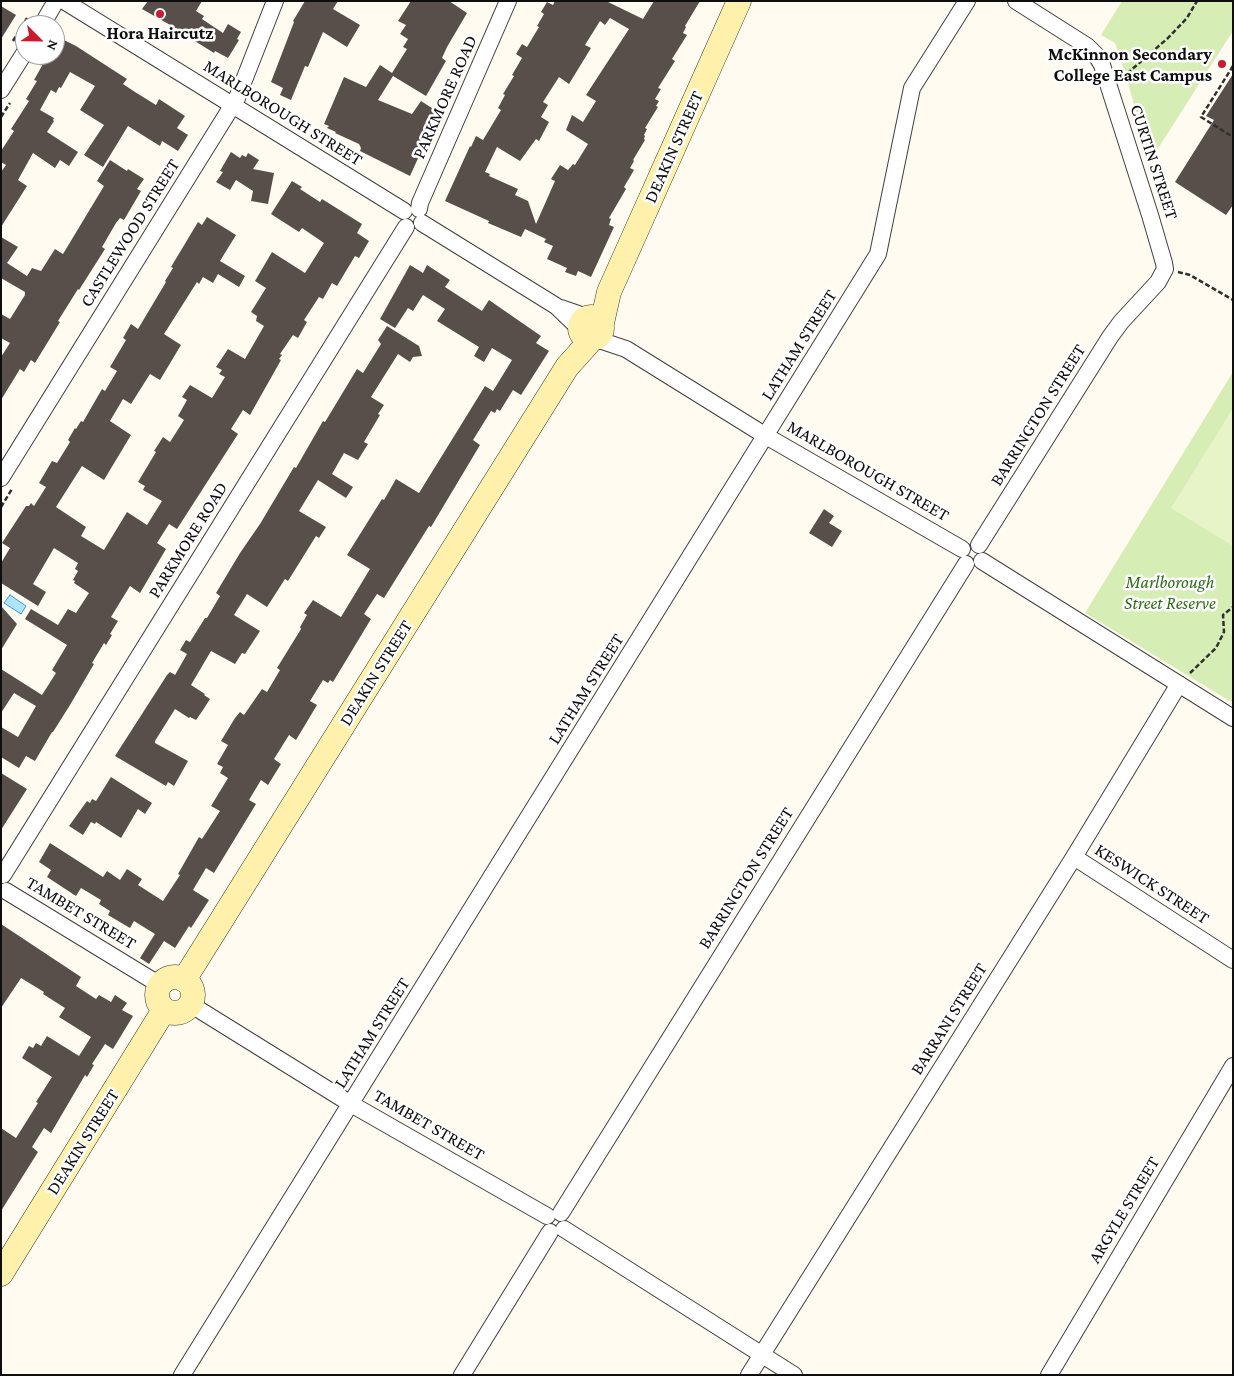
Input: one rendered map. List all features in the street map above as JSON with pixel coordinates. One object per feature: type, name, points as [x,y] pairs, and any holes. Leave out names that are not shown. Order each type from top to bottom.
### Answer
[{"type":"street","points":[[41,15],[56,1]]},
{"type":"street","name":"MARLBOROUGH STREET","points":[[64,1],[964,557]]},
{"type":"street","name":"CASTLEWOOD STREET","points":[[1,478],[233,106],[245,82],[275,1]]},
{"type":"street","name":"PARKMORE ROAD","points":[[2,875],[413,217],[508,1]]},
{"type":"street","name":"DEAKIN STREET","points":[[184,980],[591,328],[610,292],[739,1]]},
{"type":"street","name":"LATHAM STREET","points":[[182,1375],[878,254],[912,88],[967,1]]},
{"type":"street","name":"CURTIN STREET","points":[[1016,1],[1087,46],[1096,54],[1102,65],[1165,269]]},
{"type":"street","points":[[1,90],[15,55]]},
{"type":"street","name":"BARRINGTON STREET","points":[[979,545],[1110,337],[1158,282],[1165,269]]},
{"type":"street","points":[[972,543],[979,545],[984,554],[982,561],[973,567],[964,557],[972,543]]},
{"type":"street","name":"BARRINGTON STREET","points":[[462,1375],[964,557]]},
{"type":"street","points":[[982,561],[1233,718]]},
{"type":"street","name":"BARRANI STREET","points":[[749,1375],[1074,857],[1179,684]]},
{"type":"street","name":"KESWICK STREET","points":[[1074,857],[1233,960]]},
{"type":"street","points":[[2,875],[8,884],[4,894]]},
{"type":"street","name":"TAMBET STREET","points":[[4,894],[160,985]]},
{"type":"street","points":[[178,977],[189,984],[193,997],[186,1010],[178,1013],[164,1010],[157,998],[160,985],[171,978],[178,977]]},
{"type":"street","name":"TAMBET STREET","points":[[190,1004],[351,1104],[556,1223],[794,1375]]},
{"type":"street","name":"DEAKIN STREET","points":[[1,1274],[164,1010]]},
{"type":"street","name":"ARGYLE STREET","points":[[1050,1375],[1233,1066]]},
{"type":"path","points":[[1107,81],[1130,71],[1140,63],[1179,27],[1197,1]]},
{"type":"path","points":[[1233,66],[1200,117],[1233,137]]},
{"type":"path","points":[[1165,269],[1190,275],[1233,300]]},
{"type":"path","points":[[1179,684],[1216,648],[1224,632],[1223,615],[1233,607]]},
{"type":"green space","points":[[1122,1],[1233,1],[1233,31],[1150,161],[1115,43],[1101,35]]},
{"type":"green space","name":"Marlborough Street Reserve","points":[[1233,372],[1233,703],[1085,613]]},
{"type":"green space","points":[[1233,408],[1233,546],[1171,508]]},
{"type":"water","points":[[10,595],[26,606],[21,614],[4,603]]},
{"type":"building","points":[[148,1],[202,1],[196,11],[204,16],[202,19],[223,33],[228,24],[241,32],[237,39],[239,40],[228,58],[215,51],[214,53],[190,38],[189,40],[177,33],[179,30],[142,9]]},
{"type":"building","points":[[305,1],[338,1],[333,9],[360,25],[347,47],[323,32],[308,67],[305,66],[291,100],[280,95],[283,88],[271,82],[293,21]]},
{"type":"building","points":[[411,1],[449,1],[467,13],[447,47],[442,58],[446,61],[426,96],[393,76],[378,100],[412,114],[421,101],[438,112],[431,123],[433,124],[415,152],[420,154],[410,176],[360,151],[359,144],[335,133],[327,128],[329,126],[324,124],[344,77],[366,87],[380,65],[392,73],[407,49],[403,47],[408,39],[400,34],[406,25],[398,21]]},
{"type":"building","points":[[555,1],[606,1],[643,19],[654,1],[700,1],[685,26],[683,33],[687,35],[672,59],[675,61],[658,88],[661,89],[655,99],[659,101],[656,106],[658,107],[645,128],[647,129],[644,135],[645,140],[633,160],[630,168],[634,170],[624,187],[626,189],[609,218],[611,219],[609,225],[614,227],[591,277],[578,271],[576,276],[565,272],[567,268],[547,259],[553,246],[544,242],[546,239],[525,229],[521,237],[445,201],[476,136],[483,140],[501,110],[498,108],[505,95],[503,94],[522,58],[516,54],[522,44],[527,47],[539,27],[537,26],[544,14],[541,12],[547,2],[553,5]],"holes":[[[610,18],[629,29],[586,95],[596,101],[583,122],[572,115],[566,130],[588,144],[575,165],[573,164],[568,170],[560,165],[551,179],[555,181],[536,224],[528,201],[515,195],[518,189],[489,176],[490,174],[485,172],[497,147],[520,161],[536,139],[539,141],[549,122],[541,117],[548,105],[543,102],[559,77],[569,84],[591,48],[585,45],[600,21],[605,25]]]},
{"type":"building","points":[[1,6],[16,15],[1,39]]},
{"type":"building","points":[[65,40],[127,79],[123,84],[135,92],[156,105],[159,99],[185,116],[177,128],[188,135],[178,151],[162,141],[160,146],[128,126],[103,167],[84,155],[104,125],[80,110],[95,86],[70,72],[56,93],[51,90],[40,110],[54,118],[47,132],[78,152],[69,166],[60,160],[55,168],[33,153],[18,180],[27,186],[1,227],[1,172],[6,165],[1,162],[1,151],[14,131],[11,129],[29,101],[26,99],[37,81],[34,80],[42,65],[65,65]]},
{"type":"building","points":[[1233,74],[1233,205],[1226,215],[1175,182],[1214,120],[1206,116]]},
{"type":"building","points":[[231,152],[240,158],[242,155],[246,157],[248,153],[259,160],[253,169],[274,173],[268,204],[251,201],[253,191],[236,180],[230,190],[216,182],[223,172],[220,171]]},
{"type":"building","points":[[110,160],[144,179],[137,189],[141,191],[124,220],[120,218],[116,223],[102,247],[105,249],[58,321],[60,322],[35,363],[31,360],[24,372],[20,369],[1,400],[1,357],[10,343],[1,338],[1,314],[10,319],[25,292],[1,278],[1,237],[18,247],[7,263],[27,276],[32,268],[41,271],[55,249],[63,254],[104,186],[97,181]]},
{"type":"building","points":[[292,181],[302,187],[300,189],[320,202],[322,199],[362,224],[357,233],[369,241],[359,258],[355,256],[337,286],[332,283],[323,299],[319,297],[304,320],[307,322],[298,338],[293,335],[280,354],[282,355],[279,359],[281,360],[250,415],[243,410],[231,429],[238,434],[177,529],[169,524],[157,543],[166,549],[140,593],[130,586],[111,617],[118,621],[110,634],[112,635],[106,645],[104,643],[92,663],[94,664],[35,761],[26,756],[19,768],[1,757],[1,727],[18,737],[36,706],[14,693],[1,713],[1,669],[42,695],[56,673],[52,670],[67,645],[25,619],[31,609],[58,625],[68,609],[76,613],[89,593],[74,583],[75,581],[73,580],[78,571],[75,569],[78,563],[54,548],[33,584],[46,592],[38,606],[1,583],[1,563],[10,548],[2,543],[26,506],[29,506],[31,503],[34,506],[46,487],[39,483],[52,461],[57,463],[70,442],[68,440],[75,428],[81,421],[83,422],[102,389],[105,391],[117,371],[110,367],[126,340],[123,338],[131,324],[138,329],[166,282],[173,268],[171,267],[198,222],[202,225],[207,217],[236,235],[220,261],[245,276],[239,287],[218,274],[213,283],[203,277],[199,284],[197,282],[164,334],[181,345],[160,380],[150,374],[131,404],[123,399],[110,421],[131,435],[104,480],[82,466],[56,507],[86,527],[81,536],[104,550],[127,512],[147,525],[162,501],[143,490],[145,486],[138,482],[163,437],[170,442],[184,420],[178,416],[187,400],[182,397],[190,385],[212,398],[225,377],[219,374],[222,370],[216,367],[228,349],[245,359],[264,326],[256,321],[257,316],[251,312],[266,288],[255,281],[272,252],[305,273],[324,243],[302,228],[299,232],[271,214]]},
{"type":"building","points":[[410,265],[423,273],[427,265],[450,280],[445,287],[482,311],[489,300],[541,336],[536,343],[549,351],[521,395],[513,390],[500,411],[497,409],[495,413],[491,411],[473,440],[480,445],[431,527],[429,526],[384,598],[377,594],[364,614],[371,619],[333,682],[330,680],[328,683],[323,680],[310,701],[317,705],[296,740],[289,735],[274,759],[281,764],[268,785],[261,780],[249,800],[256,804],[214,873],[206,868],[193,890],[209,900],[175,948],[164,941],[149,964],[140,958],[155,934],[134,921],[130,928],[108,915],[110,911],[99,904],[101,900],[81,888],[76,896],[47,877],[51,870],[39,862],[50,843],[103,877],[107,871],[120,880],[127,869],[142,879],[138,885],[163,901],[180,875],[178,874],[199,837],[202,839],[220,811],[211,806],[228,778],[220,773],[223,767],[217,764],[228,745],[221,741],[235,718],[240,712],[244,715],[262,689],[267,692],[280,670],[277,668],[301,629],[300,627],[307,615],[304,613],[313,600],[341,617],[370,569],[347,555],[396,479],[419,493],[485,386],[493,391],[512,360],[492,348],[484,362],[474,356],[479,347],[437,321],[445,309],[423,295],[413,311],[408,308],[395,328],[380,319]]},
{"type":"building","points":[[387,326],[419,346],[422,356],[413,357],[410,362],[398,354],[371,397],[384,405],[364,442],[368,444],[358,460],[344,453],[332,474],[353,487],[346,498],[318,480],[299,511],[326,527],[319,538],[316,536],[288,581],[285,579],[267,607],[247,594],[234,615],[260,631],[245,654],[242,653],[235,664],[211,651],[191,685],[210,699],[196,720],[175,709],[155,741],[155,743],[188,761],[174,786],[168,782],[166,786],[115,756],[167,675],[170,672],[175,675],[187,654],[180,650],[186,640],[190,642],[205,618],[207,618],[220,596],[216,593],[240,553],[260,524],[294,467],[296,468],[323,421],[325,422],[357,369],[363,373],[381,344],[378,340]]},
{"type":"building","points":[[824,509],[834,516],[829,523],[842,531],[832,547],[809,533]]},
{"type":"building","points":[[1,606],[17,624],[1,650]]},
{"type":"building","points":[[1,773],[27,789],[1,830]]},
{"type":"building","points":[[111,777],[152,803],[145,814],[138,809],[121,838],[96,822],[95,824],[91,822],[83,835],[69,826],[87,801],[90,803],[92,799],[96,801]]},
{"type":"building","points":[[1,924],[81,977],[76,986],[96,999],[99,995],[111,1002],[115,995],[127,1003],[122,1010],[133,1016],[113,1049],[105,1044],[92,1064],[94,1065],[87,1077],[85,1075],[51,1133],[44,1128],[32,1147],[38,1152],[1,1211],[1,1128],[16,1138],[52,1077],[22,1058],[29,1046],[33,1048],[36,1043],[41,1046],[47,1036],[79,1056],[91,1037],[59,1017],[65,1008],[21,978],[1,1008]]},
{"type":"place","name":"Hora Haircutz","points":[[160,14]]},
{"type":"place","name":"McKinnon Secondary College East Campus","points":[[1222,64]]}]
